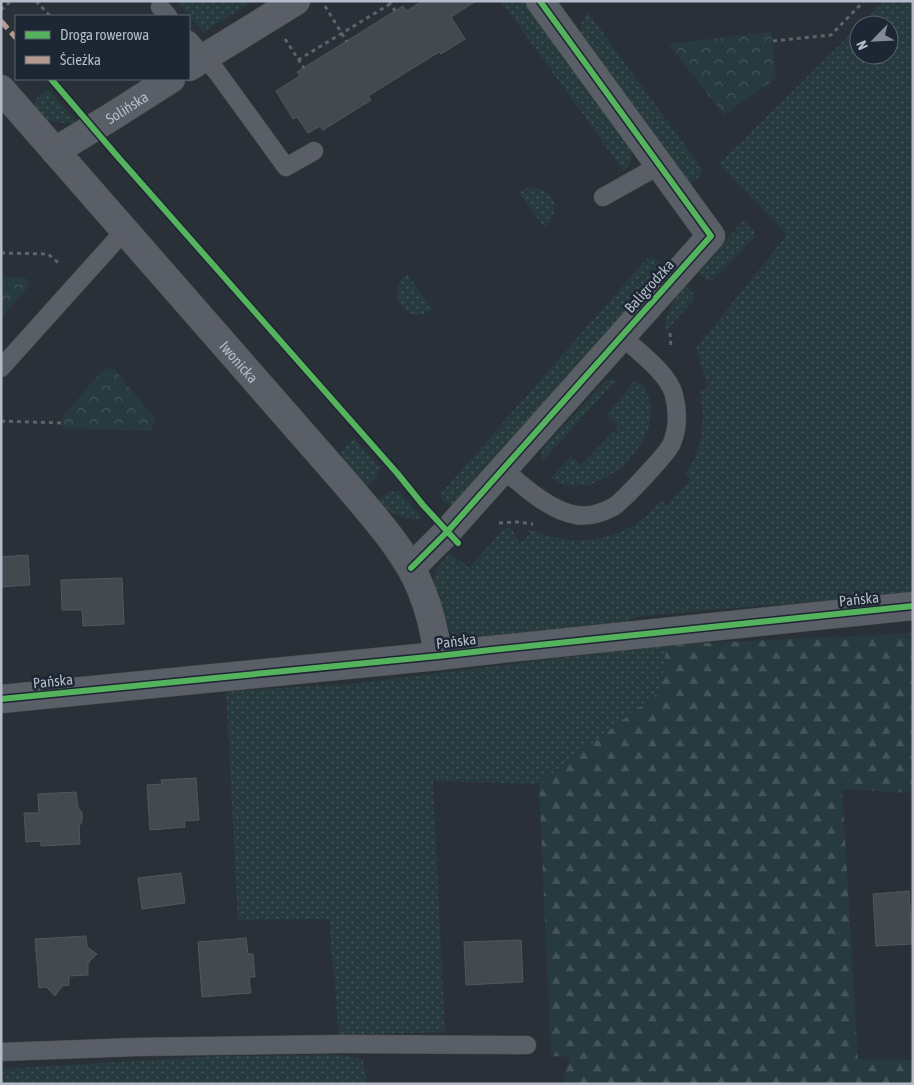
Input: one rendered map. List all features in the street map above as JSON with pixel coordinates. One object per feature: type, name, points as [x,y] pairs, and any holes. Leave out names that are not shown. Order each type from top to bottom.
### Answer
[{"type":"street","points":[[194,55],[296,1]]},
{"type":"street","name":"Baligrodzka","points":[[411,568],[447,532],[711,236],[540,1]]},
{"type":"street","name":"Solińska","points":[[55,151],[169,80]]},
{"type":"street","name":"Iwonicka","points":[[3,95],[125,230],[348,486],[389,536],[411,568],[421,589],[432,621],[438,656]]},
{"type":"street","name":"Pańska","points":[[1,699],[438,656],[913,606]]},
{"type":"lane","points":[[194,55],[217,72],[286,167],[314,151]]},
{"type":"lane","points":[[603,197],[660,165]]},
{"type":"lane","points":[[1,368],[125,230]]},
{"type":"lane","points":[[503,469],[529,490],[556,508],[576,515],[594,515],[613,507],[622,501],[643,478],[671,446],[677,413],[674,393],[668,380],[622,336]]},
{"type":"lane","points":[[1,1052],[136,1047],[324,1044],[527,1045]]},
{"type":"path","points":[[1,10],[12,1]]},
{"type":"path","points":[[36,1],[49,15]]},
{"type":"path","points":[[772,41],[831,35],[864,1]]},
{"type":"path","points":[[298,60],[390,2],[395,11]]},
{"type":"path","points":[[324,6],[347,42]]},
{"type":"path","points":[[288,44],[304,68]]},
{"type":"path","points":[[1,253],[48,254],[67,270]]},
{"type":"path","points":[[1,421],[63,423]]},
{"type":"green space","points":[[176,1],[250,1],[251,3],[203,32]]},
{"type":"green space","points":[[501,1],[526,1],[631,148],[631,161],[624,171]]},
{"type":"green space","points":[[884,1],[913,1],[913,593],[641,616],[599,631],[468,644],[457,638],[447,624],[434,585],[434,576],[437,568],[450,553],[469,568],[505,528],[511,528],[520,543],[530,534],[527,529],[553,537],[577,540],[589,540],[614,535],[645,517],[661,500],[667,506],[690,479],[685,473],[696,455],[702,434],[700,392],[708,388],[696,348],[787,235],[719,164],[849,36],[849,65],[899,65],[899,15],[870,15]]},
{"type":"green space","points":[[588,12],[702,169],[700,177],[689,184],[580,36],[582,23]]},
{"type":"green space","points":[[771,32],[776,78],[724,115],[668,44]]},
{"type":"green space","points":[[48,89],[77,122],[51,121],[40,114],[34,103]]},
{"type":"green space","points":[[526,188],[543,190],[553,200],[555,206],[554,213],[551,221],[545,228],[519,193]]},
{"type":"green space","points":[[744,220],[754,231],[755,237],[712,281],[708,281],[698,272]]},
{"type":"green space","points":[[647,258],[656,258],[665,268],[451,508],[439,496]]},
{"type":"green space","points":[[407,274],[433,310],[418,315],[404,310],[401,306],[397,292],[400,281]]},
{"type":"green space","points":[[1,277],[25,278],[29,283],[28,287],[1,318]]},
{"type":"green space","points":[[685,286],[693,293],[694,300],[664,333],[670,308]]},
{"type":"green space","points":[[108,368],[114,369],[155,419],[151,431],[63,428],[62,420],[65,414],[102,371]]},
{"type":"green space","points":[[616,380],[542,462],[542,449],[605,381]]},
{"type":"green space","points":[[634,381],[643,384],[652,406],[649,427],[642,443],[622,468],[589,485],[571,486],[551,478],[571,456],[581,465],[618,427],[607,415]]},
{"type":"green space","points":[[354,439],[380,468],[377,477],[366,487],[343,460],[341,453]]},
{"type":"green space","points":[[393,491],[399,491],[423,519],[410,518],[393,513],[378,501]]},
{"type":"green space","points":[[913,633],[913,793],[842,789],[858,1059],[913,1060],[913,1084],[562,1084],[570,1057],[551,1056],[539,784],[662,690],[666,645]]},
{"type":"green space","points":[[666,645],[662,690],[539,784],[433,781],[445,1032],[339,1035],[329,919],[238,920],[226,691],[351,684]]},
{"type":"green space","points":[[340,1055],[362,1059],[368,1084],[1,1084],[1,1069],[218,1056]]},
{"type":"building","points":[[422,1],[476,1],[451,17],[465,39],[441,54],[439,52],[368,96],[371,100],[323,130],[320,126],[308,133],[297,117],[293,119],[276,91],[300,76],[297,72],[403,6],[407,11]]},
{"type":"building","points":[[28,555],[30,585],[1,587],[1,557]]},
{"type":"building","points":[[122,578],[124,624],[83,626],[82,610],[62,610],[61,580]]},
{"type":"building","points":[[196,778],[199,820],[184,821],[185,827],[150,830],[147,785],[162,784],[161,780]]},
{"type":"building","points":[[76,792],[78,808],[82,812],[82,822],[79,826],[80,844],[41,846],[41,841],[26,842],[24,813],[39,813],[38,794]]},
{"type":"building","points":[[181,873],[185,903],[142,909],[138,878]]},
{"type":"building","points":[[909,891],[912,944],[876,946],[873,894]]},
{"type":"building","points":[[86,936],[87,947],[97,954],[88,963],[88,975],[69,976],[69,985],[62,986],[55,996],[46,987],[39,988],[35,939]]},
{"type":"building","points":[[246,938],[248,954],[253,954],[255,977],[249,977],[251,993],[202,997],[198,942]]},
{"type":"building","points":[[521,940],[523,982],[466,985],[464,942]]},
{"type":"marked path","points":[[1,21],[15,37]]},
{"type":"cycle path","points":[[411,568],[447,532],[711,236],[540,1]]},
{"type":"cycle path","points":[[52,80],[458,543]]},
{"type":"cycle path","points":[[1,699],[438,656],[913,606]]}]
